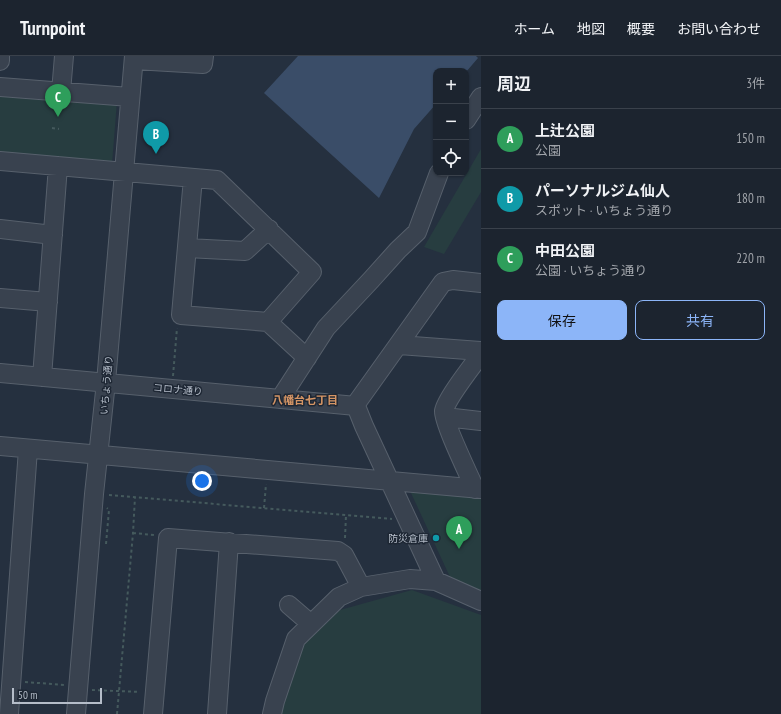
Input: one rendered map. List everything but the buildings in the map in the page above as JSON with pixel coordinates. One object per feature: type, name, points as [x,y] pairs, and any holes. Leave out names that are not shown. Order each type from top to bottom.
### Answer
[{"type":"street","points":[[0,56],[0,62]]},
{"type":"street","points":[[61,92],[64,56]]},
{"type":"street","points":[[134,58],[204,64],[204,56]]},
{"type":"street","name":"いちょう通り","points":[[76,714],[85,688],[94,494],[106,382],[134,58]]},
{"type":"street","points":[[0,87],[130,97]]},
{"type":"street","points":[[469,115],[481,97]]},
{"type":"street","points":[[0,161],[217,180],[312,272],[268,322]]},
{"type":"street","points":[[42,377],[58,166]]},
{"type":"street","points":[[280,399],[326,328],[398,250],[417,232],[438,176]]},
{"type":"street","points":[[193,178],[181,315],[268,322],[307,358]]},
{"type":"street","points":[[0,229],[53,235]]},
{"type":"street","points":[[187,248],[245,251],[269,229]]},
{"type":"street","points":[[436,581],[356,406],[358,401],[444,282],[453,280],[481,283]]},
{"type":"street","points":[[0,298],[48,302]]},
{"type":"street","points":[[399,345],[481,352],[448,401],[444,412],[447,423],[478,489]]},
{"type":"street","name":"コロナ通り","points":[[0,373],[356,406]]},
{"type":"street","points":[[445,417],[481,420]]},
{"type":"street","points":[[0,446],[478,489]]},
{"type":"street","points":[[9,714],[11,681],[7,641],[28,449]]},
{"type":"street","points":[[153,714],[168,538],[338,551],[344,555],[361,587]]},
{"type":"street","points":[[217,714],[229,542]]},
{"type":"street","points":[[272,714],[296,639],[339,597],[361,587],[410,579],[436,581],[481,601]]},
{"type":"street","points":[[289,605],[311,624]]},
{"type":"path","points":[[52,128],[59,129]]},
{"type":"path","points":[[173,380],[177,321]]},
{"type":"path","points":[[264,508],[266,482]]},
{"type":"path","points":[[104,495],[395,519]]},
{"type":"path","points":[[117,714],[135,497]]},
{"type":"path","points":[[345,539],[346,515]]},
{"type":"path","points":[[133,533],[155,535]]},
{"type":"path","points":[[11,681],[141,692]]},
{"type":"green space","points":[[0,92],[117,101],[112,164],[0,156]]},
{"type":"green space","points":[[481,149],[481,192],[444,254],[424,247],[465,176],[469,176],[469,170]]},
{"type":"green space","points":[[413,489],[481,495],[481,594],[455,584],[450,577],[411,493]]},
{"type":"green space","points":[[412,590],[481,615],[481,714],[279,714],[298,650],[340,610]]},
{"type":"water","points":[[298,56],[476,56],[478,58],[469,68],[433,68],[433,107],[414,129],[379,198],[264,93]]},
{"type":"place","name":"中田公園","points":[[58,117]]},
{"type":"place","name":"パーソナルジム仙人","points":[[156,154]]},
{"type":"place","name":"防災倉庫","points":[[436,538]]},
{"type":"place","name":"上辻公園","points":[[459,549]]},
{"type":"district","name":"八幡台七丁目","points":[[305,400]]}]
